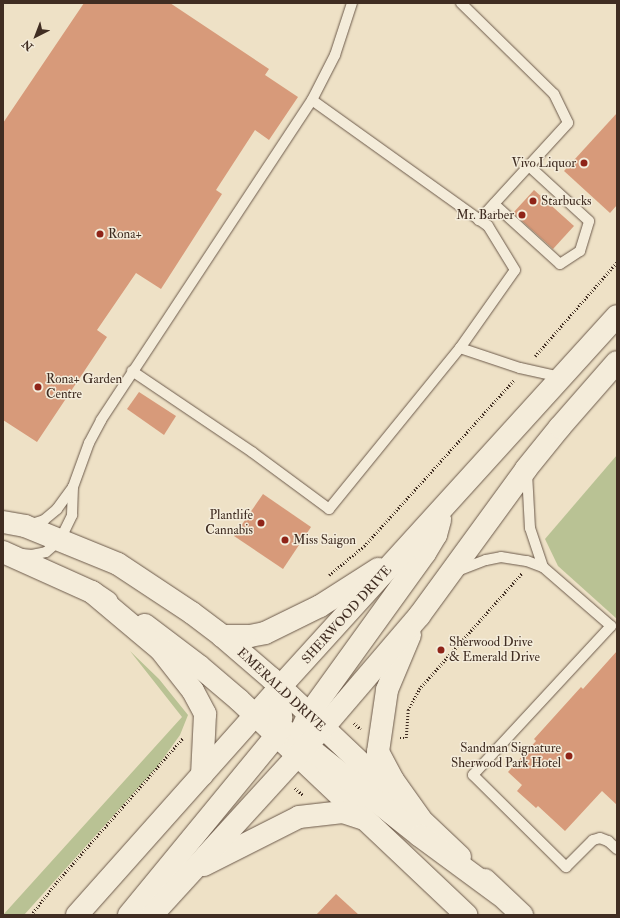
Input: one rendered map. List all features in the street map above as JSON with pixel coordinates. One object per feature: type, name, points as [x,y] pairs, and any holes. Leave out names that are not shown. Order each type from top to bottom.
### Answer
[{"type":"main road","name":"SHERWOOD DRIVE","points":[[77,915],[280,687],[617,316]]},
{"type":"main road","points":[[316,721],[419,616],[526,469],[560,427],[617,362]]},
{"type":"main road","points":[[152,915],[300,747],[426,553],[436,535],[444,507]]},
{"type":"main road","name":"EMERALD DRIVE","points":[[3,522],[25,526],[118,564],[192,613],[222,636],[280,687],[522,915]]},
{"type":"main road","points":[[3,553],[92,592],[151,629],[199,666],[255,716],[300,747],[499,894]]},
{"type":"main road","points":[[222,636],[250,636],[264,633],[320,606],[403,553]]},
{"type":"main road","points":[[92,592],[160,649],[193,691],[205,714],[202,775]]},
{"type":"main road","points":[[419,616],[387,690],[378,752],[393,780],[420,818]]},
{"type":"main road","points":[[129,915],[278,732],[282,700],[280,687]]},
{"type":"main road","points":[[300,747],[324,780],[362,818],[466,915]]},
{"type":"main road","points":[[192,871],[299,817],[343,812],[362,818]]},
{"type":"lane","points":[[25,526],[44,520],[57,508],[73,487],[89,444],[101,420],[312,100],[335,55],[352,3]]},
{"type":"lane","points":[[461,3],[554,94],[568,123],[479,220]]},
{"type":"lane","points":[[132,371],[252,452],[329,509],[460,348],[515,270],[488,226],[312,100]]},
{"type":"lane","points":[[494,204],[560,264],[580,251],[589,221],[529,166]]},
{"type":"lane","points":[[460,348],[520,368],[561,377]]},
{"type":"lane","points":[[526,469],[530,528],[543,566]]},
{"type":"lane","points":[[3,553],[32,555],[46,552],[60,540],[72,515],[73,487]]},
{"type":"lane","points":[[450,574],[486,560],[501,557],[516,558],[543,566],[611,626],[473,775],[566,867],[593,840],[600,838],[608,841],[617,849]]},
{"type":"path","points":[[534,357],[617,262]]},
{"type":"path","points":[[325,578],[364,546],[515,378]]},
{"type":"path","points":[[395,737],[406,738],[408,710],[419,689],[526,570]]},
{"type":"path","points":[[354,723],[364,732]]},
{"type":"path","points":[[31,915],[55,884],[182,741],[186,732]]},
{"type":"path","points":[[295,788],[308,800]]},
{"type":"green space","points":[[617,455],[617,619],[558,566],[545,539]]},
{"type":"green space","points":[[130,651],[159,679],[188,715],[180,735],[157,767],[24,915],[3,915],[182,717]]},
{"type":"building","name":"Rona+","points":[[84,3],[170,3],[269,69],[265,75],[298,97],[269,140],[255,130],[216,190],[222,194],[161,289],[136,273],[97,330],[107,337],[37,442],[3,420],[3,123]]},
{"type":"building","points":[[617,113],[617,205],[610,213],[564,171]]},
{"type":"building","points":[[534,190],[574,226],[553,249],[513,213]]},
{"type":"building","points":[[139,392],[176,416],[164,435],[127,409]]},
{"type":"building","points":[[263,494],[311,527],[283,569],[234,536]]},
{"type":"building","name":"Sandman Signature Sherwood Park Hotel","points":[[617,651],[617,805],[602,791],[565,831],[538,806],[536,808],[517,791],[522,785],[508,772],[536,741],[534,739],[581,687],[583,689]]},
{"type":"building","points":[[336,894],[359,915],[316,915]]},
{"type":"place","name":"Vivo Liquor","points":[[584,163]]},
{"type":"place","name":"Starbucks","points":[[533,201]]},
{"type":"place","name":"Mr. Barber","points":[[522,215]]},
{"type":"place","name":"Rona+","points":[[100,234]]},
{"type":"place","name":"Rona+ Garden Centre","points":[[38,387]]},
{"type":"place","name":"Plantlife Cannabis","points":[[261,523]]},
{"type":"place","name":"Miss Saigon","points":[[285,540]]},
{"type":"place","name":"Sherwood Drive & Emerald Drive","points":[[441,650]]},
{"type":"place","name":"Sandman Signature Sherwood Park Hotel","points":[[569,756]]}]
